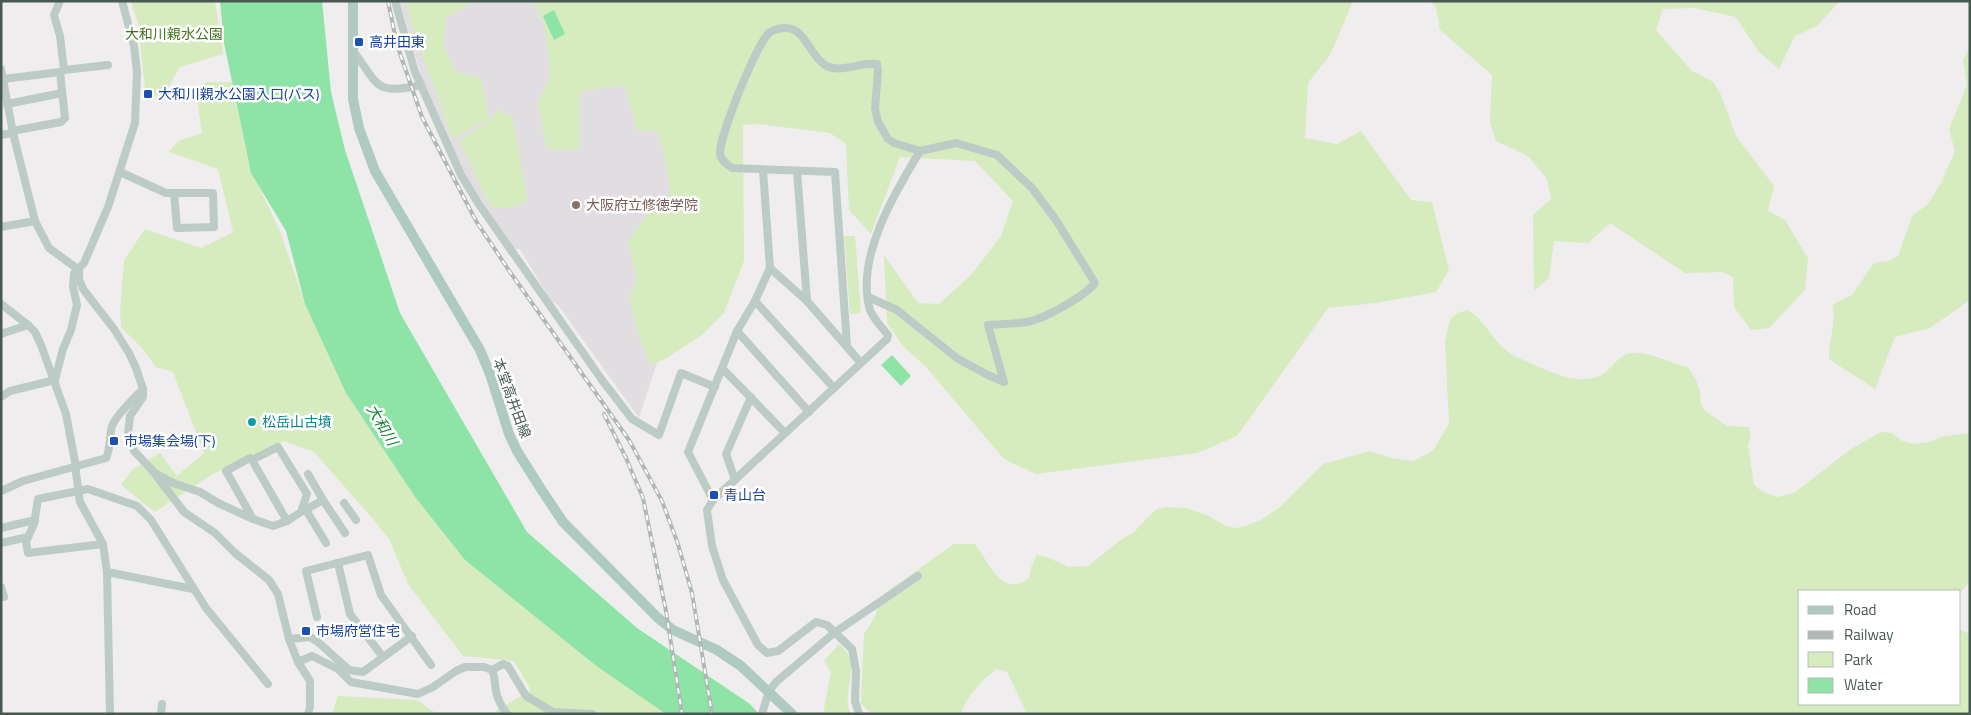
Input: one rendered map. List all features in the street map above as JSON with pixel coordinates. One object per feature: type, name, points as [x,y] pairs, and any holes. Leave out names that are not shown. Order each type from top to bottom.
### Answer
[{"type":"main road","name":"本堂高井田線","points":[[353,1],[353,99],[359,128],[375,171],[480,350],[490,374],[508,434],[516,451],[563,522],[658,618],[674,630],[717,650],[741,666],[792,714]]},
{"type":"street","points":[[1,135],[61,122],[65,118],[60,36],[54,15],[60,1]]},
{"type":"street","points":[[55,380],[78,305],[74,287],[74,273],[84,263],[108,207],[136,123],[138,72],[134,46],[122,1]]},
{"type":"street","points":[[395,1],[409,56],[461,175],[478,204],[602,380],[632,419],[659,435],[681,373],[715,387]]},
{"type":"street","points":[[847,346],[836,172],[732,168],[720,156],[721,143],[744,81],[764,40],[771,32],[784,28],[794,28],[801,34],[813,53],[823,64],[829,67],[868,63],[877,64],[875,108],[878,122],[883,134],[894,143],[920,151],[956,143],[997,155],[1032,188],[1047,207],[1095,282],[1092,287],[1067,303],[1029,321],[988,325],[1004,382],[958,359],[897,310],[868,297]]},
{"type":"street","points":[[353,51],[377,83],[387,89],[421,85]]},
{"type":"street","points":[[2,82],[108,65]]},
{"type":"street","points":[[1,69],[12,132],[35,221],[49,248],[78,270],[83,289],[114,329],[136,368],[143,388],[143,397],[130,416],[128,434],[134,451],[152,470],[184,512],[215,533],[235,553],[269,580],[278,594],[298,662],[310,681],[310,707],[308,714]]},
{"type":"street","points":[[7,104],[62,93]]},
{"type":"street","points":[[859,714],[855,701],[856,671],[852,650],[827,625],[816,622],[778,651],[767,653],[758,646],[723,580],[712,546],[707,510],[714,500],[887,339],[888,335],[871,312],[866,274],[874,240],[898,189],[920,151]]},
{"type":"street","points":[[714,500],[688,452],[737,331],[755,301],[770,268],[764,170]]},
{"type":"street","points":[[797,171],[806,301]]},
{"type":"street","points":[[120,172],[166,193],[174,193],[213,193],[214,227],[176,228],[174,193]]},
{"type":"street","points":[[1,227],[35,221]]},
{"type":"street","points":[[770,268],[806,301],[861,363]]},
{"type":"street","points":[[755,301],[834,388]]},
{"type":"street","points":[[1,304],[35,332],[41,345],[66,414],[76,467],[80,502],[103,544],[107,572],[110,714]]},
{"type":"street","points":[[1,334],[28,325]]},
{"type":"street","points":[[737,331],[809,412]]},
{"type":"street","points":[[722,368],[786,433]]},
{"type":"street","points":[[1,397],[10,391],[55,380]]},
{"type":"street","points":[[1,491],[23,481],[106,458],[110,450],[112,426],[143,388]]},
{"type":"street","points":[[736,480],[726,454],[751,397]]},
{"type":"street","points":[[253,519],[226,471],[250,458],[252,460],[278,447],[307,494],[303,511],[326,543]]},
{"type":"street","points":[[252,460],[287,521]]},
{"type":"street","points":[[152,470],[173,483],[200,492],[218,503],[273,526],[287,521],[322,500]]},
{"type":"street","points":[[308,474],[322,500],[345,533]]},
{"type":"street","points":[[103,544],[28,553],[26,542],[35,520],[38,499],[88,489],[136,506],[151,520],[206,608],[268,684]]},
{"type":"street","points":[[334,517],[346,506],[356,520]]},
{"type":"street","points":[[1,528],[35,520]]},
{"type":"street","points":[[1,543],[28,537]]},
{"type":"street","points":[[317,617],[306,571],[368,554],[381,595],[431,665]]},
{"type":"street","points":[[338,563],[350,614],[383,657]]},
{"type":"street","points":[[107,572],[194,589]]},
{"type":"street","points":[[763,710],[769,691],[776,682],[834,633],[918,576]]},
{"type":"street","points":[[1,587],[4,597]]},
{"type":"street","points":[[290,639],[310,637],[349,670],[363,672],[412,636]]},
{"type":"street","points":[[298,662],[312,656],[338,669],[351,682],[418,694],[465,667],[484,667],[492,670],[496,678],[496,691],[507,714]]},
{"type":"street","points":[[492,670],[504,664],[508,666],[526,696],[553,712],[592,714]]},
{"type":"street","points":[[161,714],[162,704]]},
{"type":"shaded area","name":"大阪府立修徳学院","points":[[399,1],[664,1],[678,193],[662,347],[639,418],[558,305],[551,301],[520,249],[511,250],[468,181],[422,78]]},
{"type":"green space","name":"大和川親水公園","points":[[131,1],[215,1],[223,54],[180,67],[164,94],[146,98],[138,24]]},
{"type":"green space","points":[[407,1],[470,1],[464,8],[446,16],[443,45],[457,73],[481,78],[489,119],[452,138],[411,23]]},
{"type":"green space","points":[[533,1],[1353,1],[1330,55],[1308,83],[1305,138],[1337,144],[1361,131],[1411,200],[1432,202],[1449,270],[1436,292],[1376,303],[1328,308],[1237,436],[1197,453],[1036,474],[1004,459],[926,367],[903,346],[887,323],[884,255],[918,303],[939,304],[971,275],[1001,236],[1013,201],[975,161],[900,157],[871,234],[849,210],[846,144],[830,133],[759,124],[743,125],[744,261],[724,313],[702,335],[665,359],[650,365],[638,334],[629,295],[637,280],[628,243],[647,214],[670,196],[668,174],[658,131],[637,130],[624,85],[580,91],[580,149],[561,150],[546,148],[538,102],[550,77],[549,56],[544,23]]},
{"type":"green space","points":[[1429,1],[1840,1],[1817,26],[1795,36],[1779,69],[1758,51],[1736,17],[1694,8],[1663,9],[1656,30],[1692,71],[1713,82],[1721,95],[1736,136],[1774,186],[1768,211],[1785,220],[1808,258],[1805,290],[1769,328],[1751,330],[1734,307],[1733,277],[1722,272],[1685,273],[1610,223],[1588,243],[1554,241],[1549,278],[1534,291],[1533,215],[1551,199],[1547,179],[1528,156],[1496,141],[1490,123],[1492,75],[1440,30],[1436,7]]},
{"type":"green space","points":[[1970,48],[1970,300],[1930,328],[1895,337],[1875,389],[1829,359],[1834,318],[1832,305],[1852,295],[1874,263],[1889,261],[1898,256],[1912,216],[1928,204],[1941,183],[1955,151],[1949,129],[1967,85],[1963,60]]},
{"type":"green space","points":[[206,82],[232,82],[249,165],[281,234],[305,304],[349,398],[415,497],[465,560],[595,665],[663,711],[663,714],[491,714],[531,690],[514,661],[463,656],[408,584],[389,539],[314,452],[284,441],[211,475],[155,512],[121,485],[133,469],[160,453],[177,476],[204,453],[173,372],[156,367],[141,347],[121,327],[120,312],[124,260],[145,229],[201,248],[233,232],[218,169],[169,152],[178,141],[202,133],[196,92]]},
{"type":"green space","points":[[498,110],[512,116],[527,199],[519,205],[510,208],[490,206],[459,140],[486,123]]},
{"type":"green space","points":[[844,236],[855,236],[861,313],[850,314]]},
{"type":"green space","points":[[1468,310],[1480,320],[1497,342],[1511,354],[1561,376],[1588,379],[1600,376],[1623,356],[1633,353],[1647,354],[1688,367],[1696,380],[1700,392],[1701,405],[1704,410],[1727,426],[1749,427],[1750,439],[1748,445],[1754,485],[1763,492],[1778,497],[1794,493],[1851,449],[1881,432],[1892,433],[1902,441],[1913,444],[1930,442],[1940,437],[1970,433],[1970,581],[1961,592],[1961,590],[1798,590],[1798,705],[1961,705],[1961,630],[1970,634],[1970,714],[1027,714],[1007,672],[997,669],[976,688],[961,714],[872,714],[861,704],[864,634],[876,615],[878,604],[885,593],[954,544],[975,544],[991,569],[998,576],[1012,584],[1020,583],[1029,578],[1031,567],[1037,555],[1047,557],[1068,567],[1088,566],[1122,539],[1133,533],[1155,510],[1166,507],[1186,508],[1209,516],[1228,527],[1239,528],[1261,520],[1280,507],[1323,464],[1370,451],[1390,458],[1413,461],[1433,451],[1449,423],[1445,342],[1450,320],[1457,313]]},
{"type":"green space","points":[[839,644],[846,652],[850,661],[848,706],[851,714],[823,714],[831,672],[824,661]]},
{"type":"green space","points":[[338,696],[417,700],[437,714],[332,714]]},
{"type":"water","name":"大和川","points":[[220,1],[322,1],[331,92],[345,150],[400,313],[527,532],[637,628],[750,704],[759,714],[666,714],[595,665],[465,560],[415,497],[346,393],[305,304],[286,231],[251,173],[224,43]]},
{"type":"water","points":[[554,10],[565,34],[554,40],[543,16]]},
{"type":"water","points":[[892,355],[911,376],[901,386],[881,365]]},
{"type":"railway","points":[[388,1],[397,45],[422,117],[476,221],[629,440],[662,501],[678,544],[692,593],[712,714]]},
{"type":"railway","points":[[604,414],[643,498],[666,611],[682,714]]},
{"type":"place","name":"高井田東","points":[[359,42]]},
{"type":"place","name":"大和川親水公園入口(バス)","points":[[148,94]]},
{"type":"place","name":"大阪府立修徳学院","points":[[576,205]]},
{"type":"place","name":"松岳山古墳","points":[[252,422]]},
{"type":"place","name":"市場集会場(下)","points":[[114,441]]},
{"type":"place","name":"青山台","points":[[714,495]]},
{"type":"place","name":"市場府営住宅","points":[[306,631]]}]
